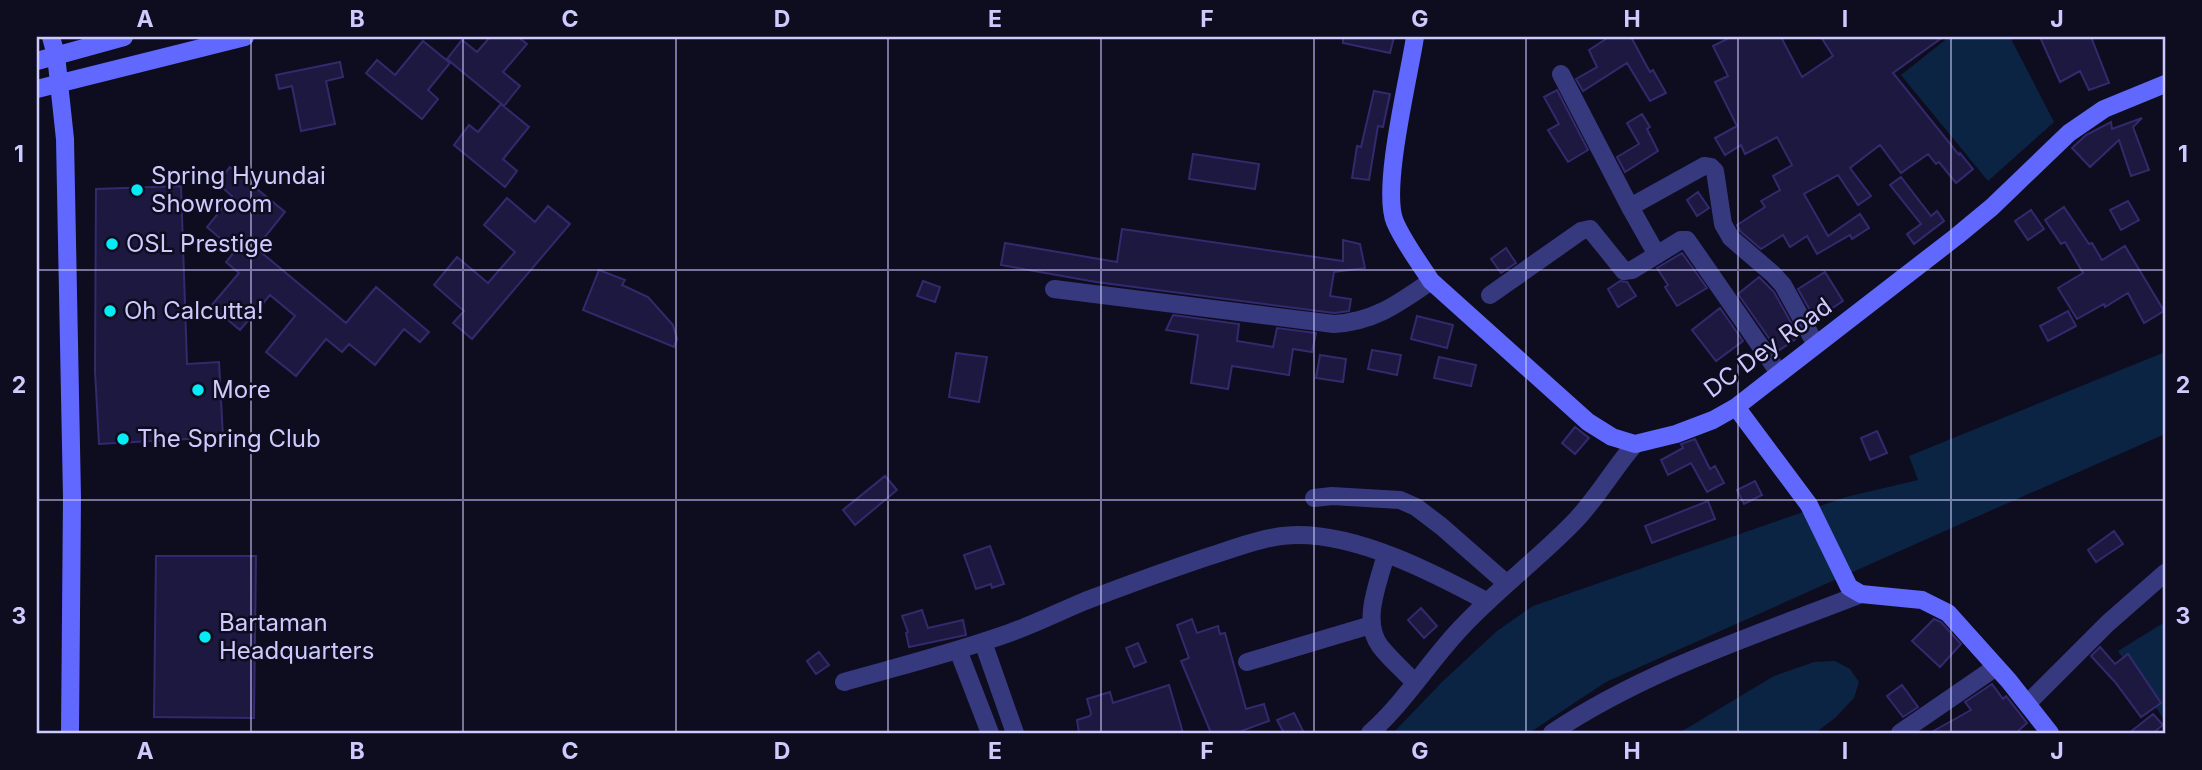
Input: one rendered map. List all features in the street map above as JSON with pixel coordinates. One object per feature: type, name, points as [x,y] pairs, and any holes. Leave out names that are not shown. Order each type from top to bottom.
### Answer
[{"type":"street","points":[[51,37],[56,55],[65,139],[72,497],[70,733]]},
{"type":"street","points":[[37,61],[124,37]]},
{"type":"street","points":[[37,89],[245,37]]},
{"type":"street","points":[[1370,733],[1383,722],[1437,654],[1486,601],[1574,523],[1597,498],[1635,444],[1612,437],[1588,422],[1432,281],[1412,253],[1394,220],[1391,182],[1415,37]]},
{"type":"street","points":[[1561,74],[1630,208],[1657,254]]},
{"type":"street","name":"DC Dey Road","points":[[1635,444],[1676,435],[1736,407],[1992,207],[2068,133],[2104,109],[2165,84]]},
{"type":"street","points":[[1630,208],[1704,166],[1711,167],[1715,171],[1723,224],[1731,238],[1783,285],[1816,345]]},
{"type":"street","points":[[1490,295],[1581,231],[1590,229],[1625,271],[1632,270],[1681,240],[1687,240],[1779,373]]},
{"type":"street","points":[[1054,289],[1343,324],[1369,319],[1392,308],[1432,281]]},
{"type":"street","points":[[1736,407],[1809,505],[1855,591]]},
{"type":"street","points":[[1314,498],[1332,496],[1401,500],[1436,521],[1506,583]]},
{"type":"street","points":[[844,682],[1014,632],[1082,602],[1271,538],[1297,535],[1324,537],[1386,554],[1424,569],[1486,601]]},
{"type":"street","points":[[1386,554],[1371,625],[1380,646],[1415,682]]},
{"type":"street","points":[[2027,704],[2108,623],[2165,573]]},
{"type":"street","points":[[1552,733],[1613,696],[1655,675],[1855,591],[1922,600],[1948,613],[2050,733]]},
{"type":"street","points":[[1247,662],[1371,625]]},
{"type":"street","points":[[983,642],[1015,733]]},
{"type":"street","points":[[958,650],[990,733]]},
{"type":"street","points":[[1900,733],[1996,667]]},
{"type":"water","points":[[1949,37],[2010,37],[2054,122],[1988,181],[1901,75]]},
{"type":"water","points":[[2165,352],[2165,434],[1606,682],[1529,733],[1393,733],[1443,681],[1497,631],[1533,606],[1846,497],[1918,480],[1909,456]]},
{"type":"water","points":[[2165,622],[2165,721],[2118,651]]},
{"type":"water","points":[[1835,661],[1850,669],[1859,682],[1854,698],[1835,718],[1815,733],[1679,733],[1774,676],[1814,662]]},
{"type":"building","points":[[490,37],[518,37],[527,44],[503,72],[520,86],[504,106],[447,59],[462,40],[477,52]]},
{"type":"building","points":[[1343,37],[1394,37],[1390,53],[1343,43]]},
{"type":"building","points":[[1609,37],[1631,37],[1650,72],[1653,70],[1666,93],[1650,101],[1627,63],[1583,91],[1576,79],[1597,67],[1589,50]]},
{"type":"building","points":[[1731,37],[1781,37],[1802,77],[1833,56],[1821,37],[1943,37],[1893,73],[1973,169],[1956,183],[1939,162],[1936,164],[1928,154],[1901,173],[1880,145],[1850,168],[1871,196],[1858,205],[1838,175],[1804,194],[1828,236],[1860,214],[1869,228],[1852,239],[1850,235],[1817,254],[1807,236],[1790,247],[1783,235],[1761,249],[1740,231],[1737,225],[1765,207],[1761,201],[1780,190],[1773,176],[1792,165],[1777,137],[1745,154],[1741,145],[1725,155],[1715,138],[1737,126],[1715,82],[1728,76],[1713,46]]},
{"type":"building","points":[[2040,37],[2091,37],[2109,83],[2089,90],[2080,71],[2060,82]]},
{"type":"building","points":[[423,41],[450,63],[428,90],[438,99],[422,119],[366,73],[377,60],[395,75]]},
{"type":"building","points":[[340,62],[343,77],[326,81],[335,124],[301,131],[292,86],[279,89],[276,75]]},
{"type":"building","points":[[1557,90],[1588,150],[1568,162],[1548,130],[1559,124],[1544,97]]},
{"type":"building","points":[[1374,91],[1390,94],[1383,127],[1378,126],[1369,180],[1352,178],[1357,146],[1361,147]]},
{"type":"building","points":[[501,104],[529,127],[503,159],[517,171],[505,187],[454,145],[469,125],[478,132]]},
{"type":"building","points":[[1642,114],[1650,127],[1647,129],[1658,151],[1625,172],[1617,157],[1639,144],[1627,123]]},
{"type":"building","points":[[2142,118],[2133,127],[2149,170],[2131,176],[2119,140],[2090,167],[2072,148],[2086,135],[2111,122],[2112,129]]},
{"type":"building","points":[[1193,154],[1259,164],[1255,189],[1189,179]]},
{"type":"building","points":[[230,167],[285,212],[256,248],[346,323],[376,287],[429,332],[420,342],[404,329],[375,365],[349,344],[342,352],[326,339],[296,376],[266,352],[295,316],[270,295],[240,330],[211,306],[239,273],[226,262],[235,251],[207,227],[232,196],[217,183]]},
{"type":"building","points":[[1901,177],[1931,216],[1937,211],[1944,221],[1914,244],[1907,234],[1921,224],[1890,185]]},
{"type":"building","points":[[181,186],[187,364],[219,362],[223,437],[99,444],[95,371],[96,189]]},
{"type":"building","points":[[1698,192],[1709,208],[1697,216],[1687,200]]},
{"type":"building","points":[[507,198],[535,222],[548,206],[570,224],[472,339],[453,323],[464,311],[434,285],[457,257],[488,283],[515,252],[484,225]]},
{"type":"building","points":[[2128,201],[2139,220],[2121,230],[2110,210]]},
{"type":"building","points":[[2064,207],[2102,260],[2125,246],[2164,311],[2144,323],[2128,293],[2077,319],[2058,288],[2083,273],[2065,242],[2061,244],[2045,220]]},
{"type":"building","points":[[2031,210],[2044,229],[2028,240],[2015,221]]},
{"type":"building","points":[[1122,229],[1343,261],[1343,240],[1360,244],[1365,268],[1334,272],[1330,296],[1351,299],[1349,311],[1334,313],[1096,282],[1001,265],[1005,243],[1117,262]]},
{"type":"building","points":[[1506,248],[1516,263],[1501,273],[1491,259]]},
{"type":"building","points":[[1682,253],[1707,288],[1677,306],[1657,268]]},
{"type":"building","points":[[599,270],[625,280],[622,285],[648,297],[673,325],[677,339],[674,347],[583,310]]},
{"type":"building","points":[[1825,272],[1843,301],[1825,313],[1820,306],[1811,312],[1798,289]]},
{"type":"building","points":[[1759,277],[1774,292],[1799,337],[1778,351],[1738,294]]},
{"type":"building","points":[[923,281],[940,287],[935,302],[917,296]]},
{"type":"building","points":[[1620,281],[1627,282],[1636,296],[1618,307],[1608,289]]},
{"type":"building","points":[[1720,308],[1743,341],[1716,361],[1692,330]]},
{"type":"building","points":[[2068,311],[2076,326],[2048,341],[2040,326]]},
{"type":"building","points":[[1173,315],[1239,324],[1237,341],[1273,347],[1277,328],[1316,333],[1312,352],[1293,349],[1289,375],[1232,366],[1228,389],[1191,383],[1198,335],[1166,330]]},
{"type":"building","points":[[1417,316],[1453,325],[1447,348],[1411,339]]},
{"type":"building","points":[[1372,350],[1401,355],[1397,375],[1368,369]]},
{"type":"building","points":[[956,353],[987,357],[979,402],[949,397]]},
{"type":"building","points":[[1320,355],[1346,359],[1343,382],[1316,378]]},
{"type":"building","points":[[1439,357],[1476,365],[1471,386],[1434,378]]},
{"type":"building","points":[[1575,427],[1589,438],[1575,454],[1562,443]]},
{"type":"building","points":[[1877,431],[1887,453],[1870,460],[1861,438]]},
{"type":"building","points":[[1695,439],[1710,469],[1715,466],[1724,483],[1707,492],[1691,463],[1668,475],[1661,460],[1683,448],[1681,444]]},
{"type":"building","points":[[885,476],[897,490],[855,525],[843,510]]},
{"type":"building","points":[[1755,481],[1762,495],[1744,504],[1737,490]]},
{"type":"building","points":[[1708,501],[1715,519],[1652,543],[1645,526]]},
{"type":"building","points":[[2114,531],[2123,544],[2096,562],[2088,550]]},
{"type":"building","points":[[990,546],[1004,584],[992,588],[991,584],[976,589],[964,555]]},
{"type":"building","name":"Bartaman Headquarters","points":[[156,556],[256,556],[254,718],[154,717]]},
{"type":"building","points":[[1421,608],[1437,626],[1424,638],[1408,620]]},
{"type":"building","points":[[922,610],[928,628],[963,620],[966,635],[909,647],[908,632],[902,616]]},
{"type":"building","points":[[1192,619],[1197,633],[1218,626],[1220,634],[1225,633],[1246,709],[1264,704],[1269,721],[1236,733],[1211,733],[1181,661],[1189,658],[1177,625]]},
{"type":"building","points":[[1934,619],[1941,622],[1961,644],[1940,667],[1912,641]]},
{"type":"building","points":[[1138,643],[1146,662],[1134,667],[1126,648]]},
{"type":"building","points":[[2100,647],[2115,664],[2128,654],[2161,703],[2141,717],[2091,656]]},
{"type":"building","points":[[819,652],[829,665],[816,674],[807,661]]},
{"type":"building","points":[[1992,684],[2003,699],[2006,696],[2027,723],[2016,733],[1930,733],[1971,710],[1965,702]]},
{"type":"building","points":[[1169,685],[1183,733],[1079,733],[1077,720],[1090,716],[1091,713],[1087,699],[1110,692],[1113,703]]},
{"type":"building","points":[[1902,685],[1918,707],[1903,717],[1887,696]]},
{"type":"building","points":[[1294,713],[1304,733],[1284,733],[1277,720]]},
{"type":"building","points":[[2153,714],[2163,725],[2153,733],[2129,733]]},
{"type":"place","name":"Spring Hyundai Showroom","points":[[137,190]]},
{"type":"place","name":"OSL Prestige","points":[[112,244]]},
{"type":"place","name":"Oh Calcutta!","points":[[110,311]]},
{"type":"place","name":"More","points":[[198,390]]},
{"type":"place","name":"The Spring Club","points":[[123,439]]},
{"type":"place","name":"Bartaman Headquarters","points":[[205,637]]}]
